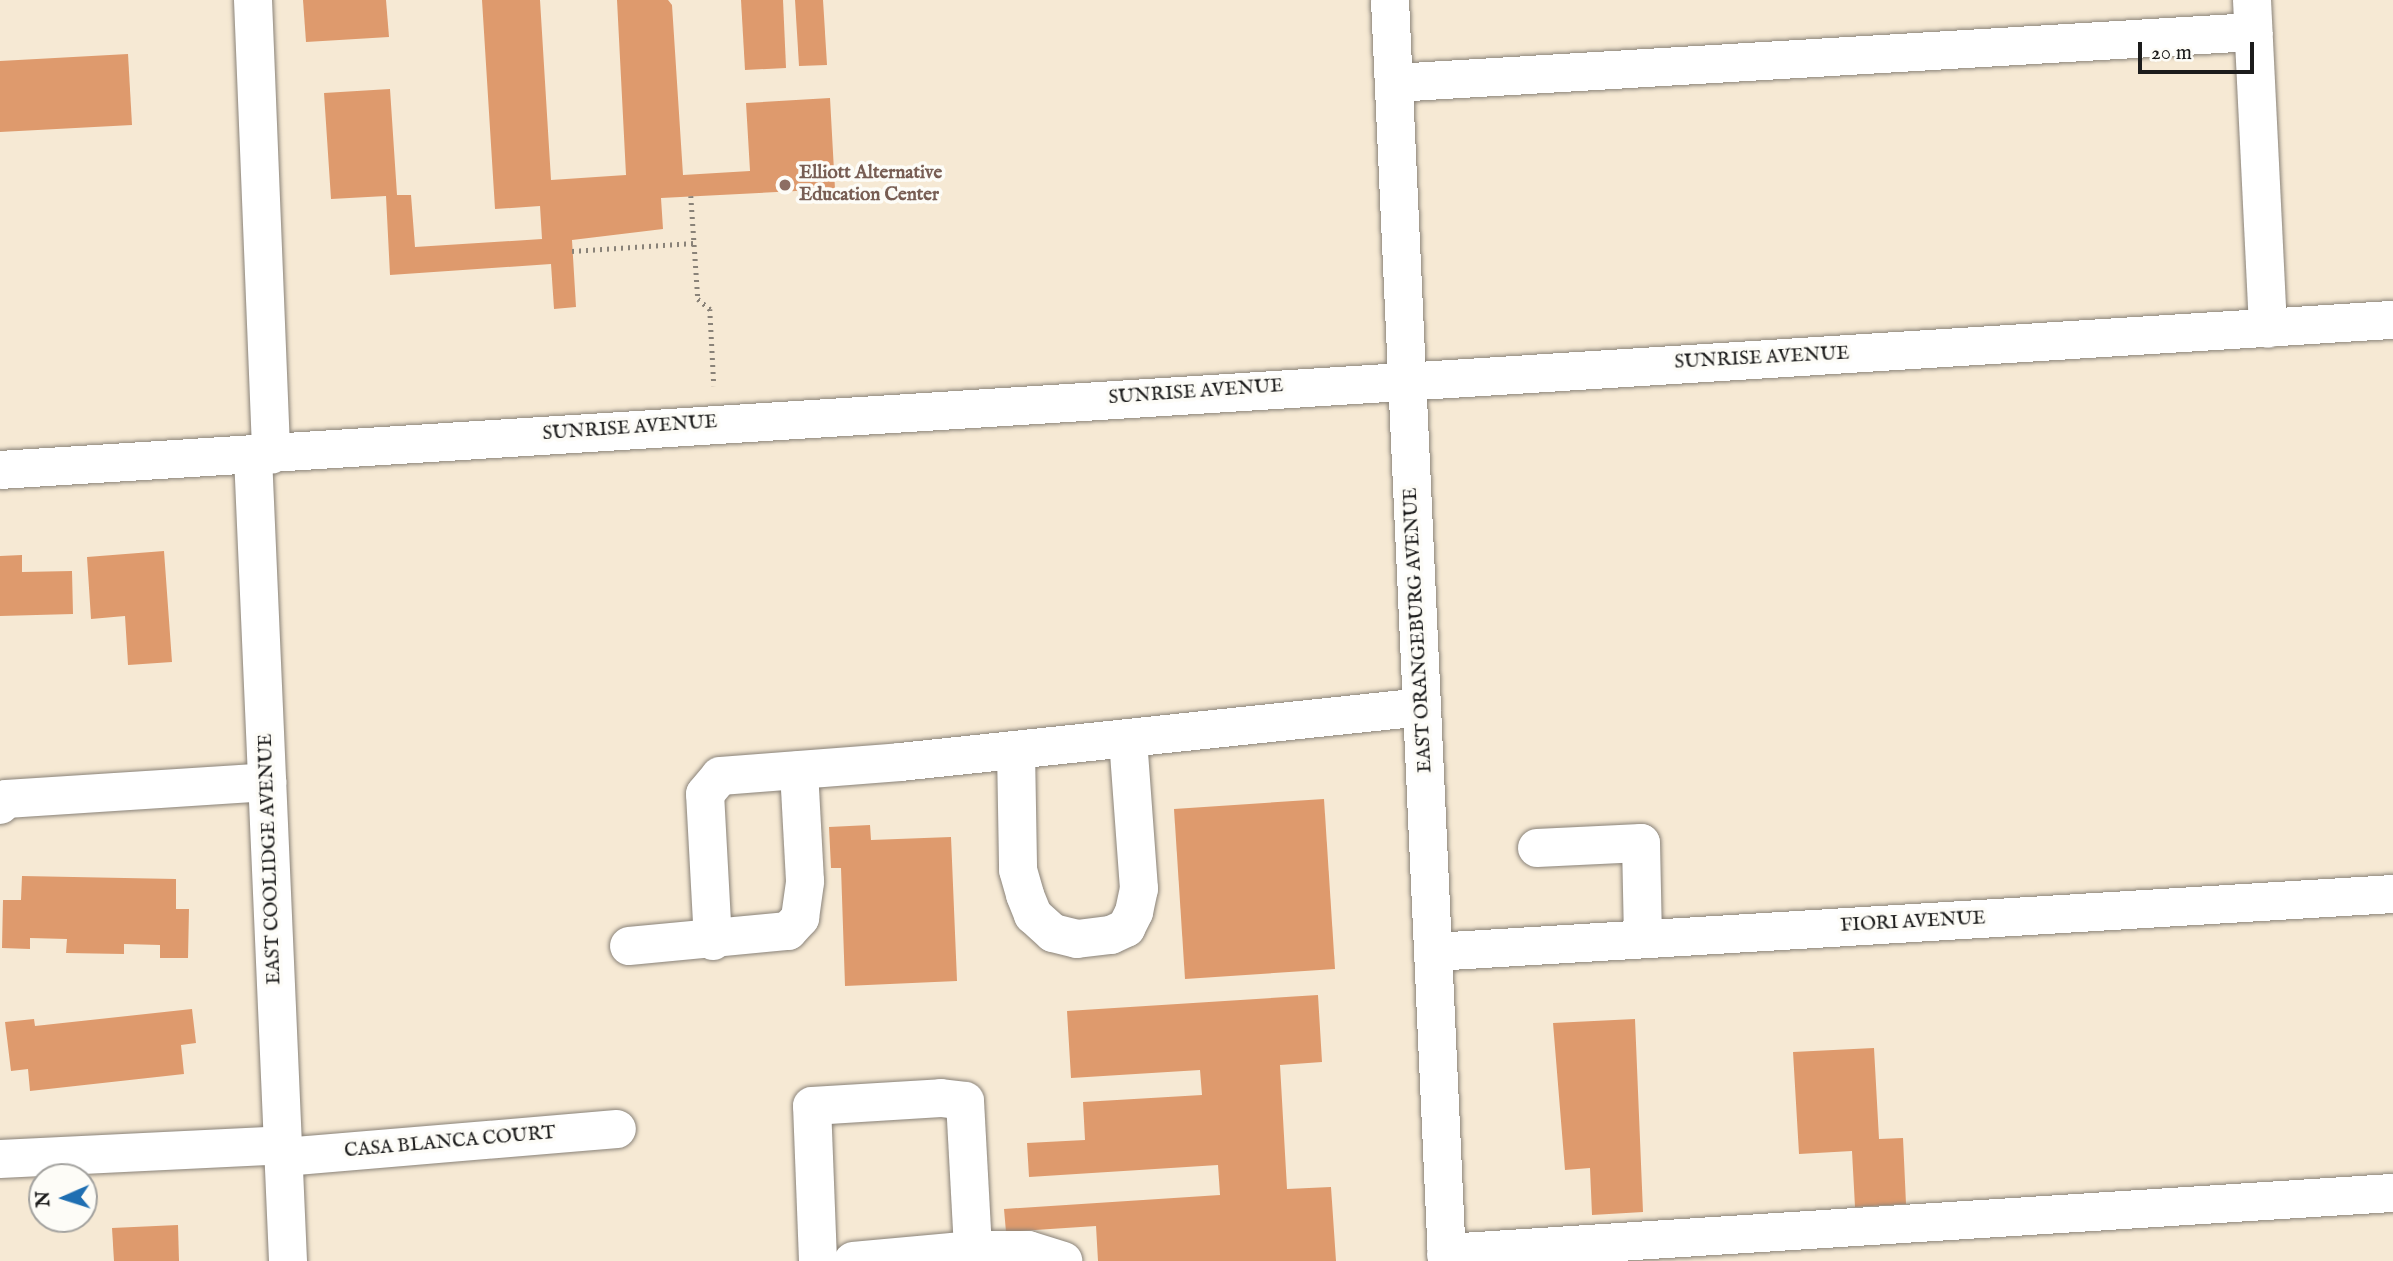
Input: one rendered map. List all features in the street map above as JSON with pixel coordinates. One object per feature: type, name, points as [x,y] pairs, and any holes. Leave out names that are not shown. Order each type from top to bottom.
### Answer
[{"type":"street","name":"EAST COOLIDGE AVENUE","points":[[253,0],[267,782],[288,1261]]},
{"type":"street","name":"EAST ORANGEBURG AVENUE","points":[[1390,0],[1447,1257]]},
{"type":"street","points":[[1394,83],[2252,16],[2268,329]]},
{"type":"street","name":"SUNRISE AVENUE","points":[[0,470],[262,456],[716,423],[2393,320]]},
{"type":"street","points":[[713,941],[705,793],[720,776],[1016,750],[1422,706]]},
{"type":"street","points":[[1016,750],[1018,870],[1025,895],[1033,915],[1053,933],[1077,939],[1111,935],[1126,928],[1134,912],[1139,890],[1128,738]]},
{"type":"street","points":[[629,946],[713,941],[788,931],[800,918],[805,881],[799,770]]},
{"type":"street","points":[[0,804],[6,799],[267,782]]},
{"type":"street","points":[[1537,848],[1641,843],[1643,939]]},
{"type":"street","name":"FIORI AVENUE","points":[[1434,952],[2393,894]]},
{"type":"street","points":[[818,1261],[812,1106],[941,1098],[965,1101],[973,1250]]},
{"type":"street","name":"CASA BLANCA COURT","points":[[0,1160],[283,1151],[617,1129]]},
{"type":"street","points":[[1447,1257],[2393,1193]]},
{"type":"street","points":[[853,1261],[973,1250],[1028,1250],[1063,1261]]},
{"type":"path","points":[[691,196],[698,299],[710,309],[716,423]]},
{"type":"path","points":[[572,251],[694,243]]},
{"type":"building","points":[[303,0],[386,0],[389,37],[306,42]]},
{"type":"building","points":[[482,0],[540,0],[551,180],[626,175],[617,0],[668,0],[672,5],[683,175],[750,171],[746,103],[830,98],[835,189],[661,198],[663,229],[572,240],[576,307],[554,309],[551,264],[390,275],[386,196],[331,199],[324,93],[390,89],[397,195],[411,195],[415,247],[542,239],[540,206],[495,209]]},
{"type":"building","points":[[741,0],[783,0],[786,68],[745,70]]},
{"type":"building","points":[[795,0],[823,0],[827,65],[799,66]]},
{"type":"building","points":[[128,54],[132,125],[0,132],[0,61]]},
{"type":"building","points":[[164,551],[172,662],[128,665],[125,616],[91,619],[87,557]]},
{"type":"building","points":[[22,555],[22,572],[72,571],[73,614],[0,616],[0,556]]},
{"type":"building","points":[[1324,799],[1335,969],[1185,979],[1174,809]]},
{"type":"building","points":[[870,825],[871,840],[951,837],[957,981],[845,986],[841,868],[831,868],[829,827]]},
{"type":"building","points":[[22,876],[176,879],[176,909],[189,909],[188,958],[160,958],[160,945],[124,944],[124,954],[66,953],[67,939],[30,938],[30,949],[2,948],[3,900],[21,900]]},
{"type":"building","points":[[1318,995],[1322,1062],[1280,1065],[1287,1189],[1331,1187],[1336,1261],[1098,1261],[1096,1226],[1006,1232],[1004,1209],[1220,1195],[1218,1165],[1029,1177],[1027,1143],[1085,1140],[1083,1102],[1202,1095],[1200,1070],[1071,1078],[1067,1011]]},
{"type":"building","points":[[192,1009],[196,1043],[181,1045],[184,1074],[30,1091],[28,1069],[11,1071],[5,1022],[34,1019],[35,1026]]},
{"type":"building","points":[[1635,1019],[1643,1212],[1592,1215],[1590,1168],[1565,1170],[1553,1023]]},
{"type":"building","points":[[1874,1048],[1879,1139],[1903,1138],[1906,1204],[1855,1207],[1852,1151],[1799,1154],[1793,1052]]},
{"type":"building","points":[[178,1225],[179,1261],[114,1261],[112,1228]]},
{"type":"place","name":"Elliott Alternative Education Center","points":[[785,185]]}]
